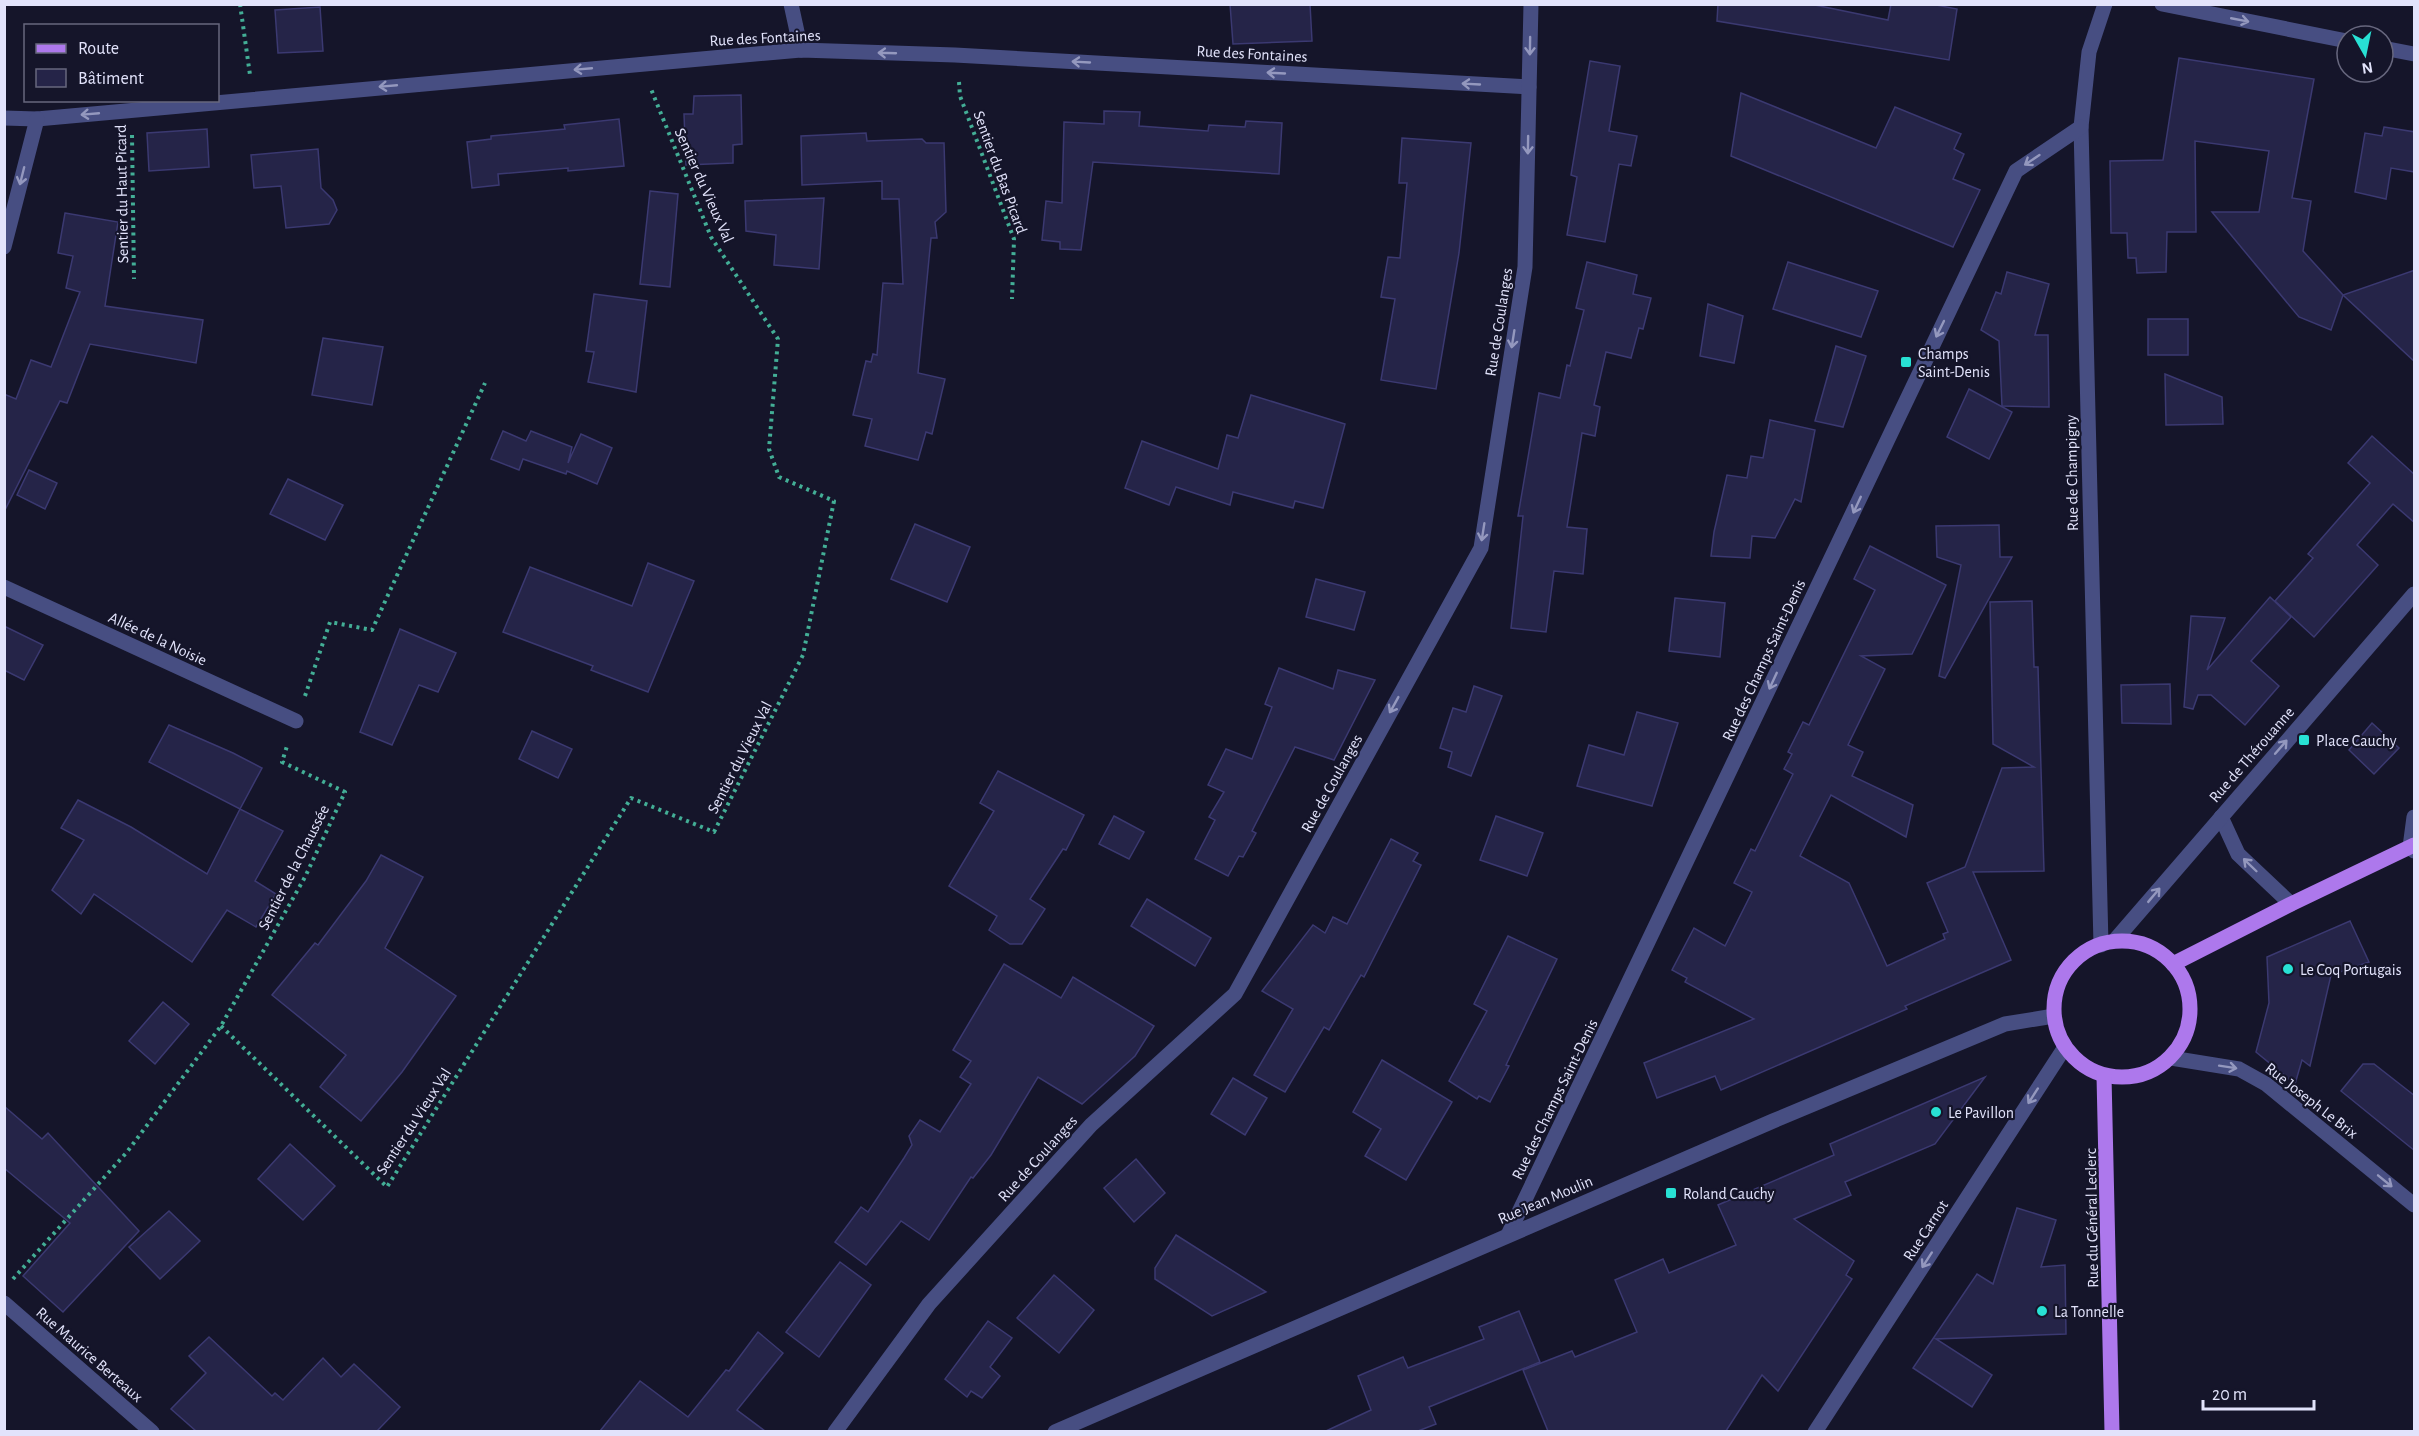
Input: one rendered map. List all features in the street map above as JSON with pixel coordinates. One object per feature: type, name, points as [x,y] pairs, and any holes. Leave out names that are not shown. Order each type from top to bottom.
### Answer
[{"type":"main road","points":[[2173,964],[2291,904],[2413,848]]},
{"type":"main road","points":[[2128,940],[2149,947],[2173,964],[2185,983],[2190,1004],[2188,1026],[2182,1044],[2170,1058],[2150,1072],[2132,1077],[2104,1076],[2078,1062],[2065,1047],[2057,1032],[2054,1016],[2055,995],[2063,975],[2075,959],[2108,942],[2128,940]]},
{"type":"main road","name":"Rue du Général Leclerc","points":[[2104,1076],[2107,1124],[2112,1431]]},
{"type":"street","points":[[791,4],[801,50]]},
{"type":"street","name":"Rue de Coulanges","points":[[835,1431],[929,1304],[1091,1125],[1235,994],[1481,548],[1525,267],[1531,4]]},
{"type":"street","name":"Rue de Champigny","points":[[2105,4],[2089,52],[2081,127],[2108,942]]},
{"type":"street","points":[[2162,4],[2335,39]]},
{"type":"street","name":"Rue des Fontaines","points":[[4,118],[37,119],[801,50],[955,55],[1529,87]]},
{"type":"street","points":[[2395,50],[2415,54]]},
{"type":"street","points":[[4,247],[37,119]]},
{"type":"street","name":"Rue des Champs Saint-Denis","points":[[1508,1235],[2016,171],[2081,127]]},
{"type":"street","name":"Allée de la Noisie","points":[[4,587],[296,721]]},
{"type":"street","name":"Rue de Thérouanne","points":[[2108,942],[2221,817],[2415,594]]},
{"type":"street","points":[[2221,817],[2238,854],[2291,904]]},
{"type":"street","points":[[2413,848],[2415,817]]},
{"type":"street","name":"Rue Jean Moulin","points":[[1055,1431],[1773,1121],[2006,1024],[2054,1016]]},
{"type":"street","name":"Rue Carnot","points":[[1815,1431],[2065,1047]]},
{"type":"street","name":"Rue Joseph Le Brix","points":[[2170,1058],[2239,1069],[2266,1084],[2415,1205]]},
{"type":"street","name":"Rue Maurice Berteaux","points":[[4,1303],[152,1431]]},
{"type":"path","points":[[240,4],[254,99]]},
{"type":"path","name":"Sentier du Bas Picard","points":[[955,55],[960,96],[1014,239],[1012,299]]},
{"type":"path","name":"Sentier du Vieux Val","points":[[221,1026],[387,1187],[631,798],[714,832],[803,655],[834,501],[778,477],[769,449],[778,339],[711,237],[641,63]]},
{"type":"path","name":"Sentier du Haut Picard","points":[[132,110],[134,279]]},
{"type":"path","name":"Sentier de la Chaussée","points":[[12,1280],[127,1152],[221,1026],[305,877],[345,792],[282,762],[330,622],[372,630],[485,383]]},
{"type":"building","points":[[1230,4],[1310,4],[1312,41],[1233,44]]},
{"type":"building","points":[[1718,4],[1810,4],[1888,20],[1891,4],[1931,4],[1957,9],[1949,60],[1717,21]]},
{"type":"building","points":[[320,7],[323,51],[278,53],[275,10]]},
{"type":"building","points":[[2179,58],[2314,79],[2292,198],[2311,201],[2303,251],[2343,295],[2331,330],[2299,317],[2212,212],[2259,212],[2269,151],[2195,141],[2196,232],[2167,232],[2166,272],[2137,273],[2136,258],[2128,258],[2127,233],[2111,233],[2110,161],[2163,160]]},
{"type":"building","points":[[1590,61],[1620,66],[1609,131],[1637,136],[1631,166],[1619,164],[1605,242],[1567,235],[1577,177],[1571,175]]},
{"type":"building","points":[[1741,93],[1876,148],[1895,107],[1961,134],[1954,149],[1964,154],[1953,179],[1980,190],[1953,247],[1731,156]]},
{"type":"building","points":[[741,95],[742,144],[733,145],[733,163],[686,165],[684,114],[693,114],[694,96]]},
{"type":"building","points":[[1104,111],[1140,112],[1139,126],[1208,131],[1209,125],[1245,127],[1246,121],[1282,123],[1279,174],[1093,162],[1081,250],[1060,249],[1060,242],[1042,240],[1046,201],[1062,203],[1064,122],[1104,124]]},
{"type":"building","points":[[619,119],[624,166],[498,174],[499,185],[472,188],[467,142],[491,139],[491,136],[565,129],[564,125]]},
{"type":"building","points":[[2384,127],[2415,132],[2415,172],[2391,168],[2386,199],[2355,192],[2365,133],[2382,136]]},
{"type":"building","points":[[207,129],[209,167],[149,171],[147,133]]},
{"type":"building","points":[[866,133],[867,141],[922,139],[926,143],[944,143],[946,212],[935,222],[937,238],[931,238],[918,373],[945,379],[932,434],[926,432],[918,460],[865,446],[872,419],[853,415],[866,361],[871,362],[873,354],[877,355],[883,283],[903,284],[899,199],[882,199],[882,181],[802,185],[801,136]]},
{"type":"building","points":[[1402,138],[1471,143],[1459,253],[1436,389],[1381,380],[1395,299],[1381,297],[1388,257],[1400,258],[1407,183],[1399,183]]},
{"type":"building","points":[[318,149],[321,188],[333,200],[337,210],[329,224],[286,228],[281,186],[254,188],[251,155]]},
{"type":"building","points":[[650,191],[678,194],[670,287],[640,284]]},
{"type":"building","points":[[824,198],[819,269],[774,265],[776,235],[746,231],[745,201]]},
{"type":"building","points":[[65,213],[118,222],[105,306],[203,320],[196,363],[90,344],[67,403],[60,401],[4,512],[4,394],[16,399],[31,360],[51,367],[80,292],[66,288],[73,256],[58,253]]},
{"type":"building","points":[[1587,262],[1637,275],[1633,294],[1651,298],[1643,329],[1639,328],[1631,358],[1606,352],[1594,405],[1600,407],[1595,436],[1582,433],[1567,527],[1587,529],[1583,574],[1554,571],[1546,632],[1511,628],[1523,516],[1518,516],[1539,393],[1560,398],[1567,365],[1570,366],[1584,310],[1576,308]]},
{"type":"building","points":[[1788,262],[1878,291],[1861,337],[1773,309]]},
{"type":"building","points":[[2415,270],[2415,362],[2343,295]]},
{"type":"building","points":[[2007,272],[2049,284],[2035,335],[2048,335],[2049,407],[2002,406],[1999,341],[1981,330],[1996,292],[2001,294]]},
{"type":"building","points":[[594,294],[647,301],[636,392],[588,382],[594,352],[586,351]]},
{"type":"building","points":[[1708,304],[1743,316],[1734,363],[1700,356]]},
{"type":"building","points":[[2148,319],[2188,319],[2188,355],[2148,355]]},
{"type":"building","points":[[323,338],[383,347],[372,405],[312,395]]},
{"type":"building","points":[[1836,346],[1866,356],[1843,427],[1815,421]]},
{"type":"building","points":[[2165,374],[2222,397],[2223,424],[2166,425]]},
{"type":"building","points":[[1969,389],[2012,412],[1989,459],[1947,437]]},
{"type":"building","points":[[1251,395],[1345,424],[1323,508],[1295,501],[1293,508],[1233,492],[1230,505],[1176,487],[1169,505],[1125,488],[1142,441],[1218,469],[1227,435],[1238,438]]},
{"type":"building","points":[[1770,420],[1815,430],[1801,502],[1795,499],[1775,538],[1752,536],[1750,558],[1711,556],[1727,475],[1747,478],[1751,456],[1763,458]]},
{"type":"building","points":[[503,431],[526,441],[531,431],[572,447],[568,463],[581,434],[612,448],[597,484],[567,471],[566,474],[523,459],[519,470],[491,459]]},
{"type":"building","points":[[2372,436],[2415,475],[2415,523],[2393,504],[2357,545],[2378,565],[2314,637],[2275,601],[2313,558],[2308,554],[2370,483],[2348,463]]},
{"type":"building","points":[[29,470],[57,483],[45,509],[17,495]]},
{"type":"building","points":[[288,479],[343,505],[325,540],[270,514]]},
{"type":"building","points":[[915,524],[970,547],[947,602],[891,579]]},
{"type":"building","points":[[1999,525],[2000,557],[2012,557],[1945,678],[1939,676],[1961,565],[1937,557],[1936,526]]},
{"type":"building","points":[[1870,546],[1946,585],[1912,654],[1861,656],[1885,669],[1848,745],[1863,752],[1852,776],[1913,805],[1906,837],[1831,795],[1800,856],[1849,883],[1887,966],[1945,939],[1943,934],[1948,932],[1927,883],[1965,867],[2002,768],[2034,767],[1993,744],[1990,602],[2032,601],[2034,667],[2038,667],[2044,871],[1973,872],[2011,960],[1905,1006],[1907,1009],[1721,1090],[1715,1076],[1657,1098],[1644,1063],[1754,1019],[1685,982],[1687,978],[1672,970],[1694,928],[1725,946],[1752,892],[1734,883],[1751,849],[1755,851],[1793,774],[1784,769],[1792,754],[1788,752],[1803,722],[1809,725],[1875,590],[1854,579]]},
{"type":"building","points":[[648,563],[694,581],[648,692],[591,670],[593,666],[503,632],[530,567],[632,606]]},
{"type":"building","points":[[1316,579],[1365,592],[1354,630],[1306,617]]},
{"type":"building","points":[[2270,597],[2291,617],[2251,661],[2279,686],[2245,725],[2211,695],[2198,695],[2193,709],[2184,707],[2191,616],[2225,618],[2207,670]]},
{"type":"building","points":[[1675,598],[1725,603],[1720,657],[1669,651]]},
{"type":"building","points":[[4,626],[43,645],[24,680],[4,670]]},
{"type":"building","points":[[400,629],[456,653],[438,692],[419,685],[392,745],[360,732]]},
{"type":"building","points":[[1279,668],[1333,689],[1338,670],[1375,680],[1334,760],[1295,747],[1252,831],[1256,833],[1243,857],[1239,856],[1228,876],[1195,859],[1215,820],[1209,817],[1224,792],[1208,785],[1226,749],[1252,759],[1272,707],[1265,704]]},
{"type":"building","points":[[2170,684],[2171,724],[2122,723],[2121,685]]},
{"type":"building","points":[[1474,686],[1502,696],[1471,776],[1448,767],[1452,752],[1440,748],[1453,708],[1466,712]]},
{"type":"building","points":[[1637,712],[1678,723],[1652,806],[1577,786],[1589,745],[1624,755]]},
{"type":"building","points":[[2372,723],[2399,748],[2374,774],[2349,750]]},
{"type":"building","points":[[169,725],[262,768],[240,809],[149,762]]},
{"type":"building","points":[[532,731],[572,749],[558,778],[519,759]]},
{"type":"building","points":[[998,771],[1084,815],[1066,850],[1063,849],[1030,899],[1045,909],[1022,944],[1010,944],[989,930],[997,916],[949,886],[994,811],[980,803]]},
{"type":"building","points":[[78,800],[131,827],[207,874],[240,809],[283,831],[255,881],[276,894],[256,927],[227,910],[192,962],[94,894],[81,914],[52,890],[84,840],[61,828]]},
{"type":"building","points":[[1114,816],[1144,832],[1129,859],[1099,844]]},
{"type":"building","points":[[1496,816],[1543,833],[1527,876],[1480,860]]},
{"type":"building","points":[[1391,839],[1418,853],[1413,861],[1421,865],[1364,977],[1361,975],[1329,1030],[1324,1027],[1285,1092],[1254,1075],[1293,1009],[1262,991],[1313,925],[1325,933],[1333,917],[1347,924]]},
{"type":"building","points":[[381,855],[423,877],[385,948],[456,996],[402,1072],[361,1121],[320,1087],[346,1055],[272,995],[315,943],[318,945],[366,881]]},
{"type":"building","points":[[1147,899],[1211,938],[1195,966],[1131,926]]},
{"type":"building","points":[[2350,921],[2369,962],[2331,975],[2310,1066],[2302,1060],[2295,1084],[2256,1052],[2269,1003],[2267,957]]},
{"type":"building","points":[[1508,936],[1557,959],[1506,1065],[1509,1066],[1490,1102],[1479,1096],[1477,1099],[1449,1081],[1487,1011],[1474,1004]]},
{"type":"building","points":[[1004,964],[1061,998],[1073,977],[1154,1026],[1135,1056],[1082,1104],[1038,1077],[991,1155],[973,1178],[971,1177],[929,1240],[901,1221],[866,1265],[835,1242],[861,1207],[868,1212],[912,1145],[909,1136],[920,1120],[940,1132],[971,1084],[960,1077],[971,1061],[953,1050]]},
{"type":"building","points":[[163,1002],[189,1024],[155,1064],[129,1041]]},
{"type":"building","points":[[1382,1060],[1452,1102],[1406,1180],[1365,1156],[1381,1129],[1353,1112]]},
{"type":"building","points":[[2363,1064],[2374,1064],[2415,1096],[2415,1151],[2341,1091]]},
{"type":"building","points":[[1985,1077],[1935,1144],[1845,1182],[1851,1195],[1794,1219],[1854,1261],[1846,1275],[1852,1279],[1778,1391],[1762,1375],[1726,1431],[1548,1431],[1523,1370],[1572,1351],[1575,1357],[1637,1332],[1615,1280],[1663,1259],[1669,1273],[1736,1245],[1718,1205],[1834,1155],[1830,1144]]},
{"type":"building","points":[[1233,1078],[1267,1098],[1245,1135],[1211,1114]]},
{"type":"building","points":[[4,1106],[42,1139],[48,1133],[139,1231],[63,1312],[23,1276],[70,1223],[4,1168]]},
{"type":"building","points":[[290,1144],[335,1186],[303,1220],[258,1179]]},
{"type":"building","points":[[1136,1159],[1165,1193],[1134,1222],[1104,1188]]},
{"type":"building","points":[[2017,1208],[2056,1220],[2041,1267],[2065,1265],[2066,1334],[1936,1339],[1992,1375],[1972,1407],[1913,1368],[1977,1274],[1993,1284]]},
{"type":"building","points":[[169,1211],[200,1241],[160,1279],[129,1247]]},
{"type":"building","points":[[1176,1235],[1266,1292],[1212,1316],[1155,1279],[1155,1268]]},
{"type":"building","points":[[840,1262],[871,1285],[819,1357],[786,1332]]},
{"type":"building","points":[[1054,1275],[1094,1310],[1059,1353],[1017,1318]]},
{"type":"building","points":[[1519,1311],[1540,1362],[1429,1407],[1436,1424],[1418,1431],[1326,1431],[1371,1410],[1358,1376],[1403,1357],[1408,1368],[1484,1339],[1479,1327]]},
{"type":"building","points":[[988,1321],[1012,1338],[990,1367],[1000,1376],[982,1398],[971,1391],[967,1397],[945,1379]]},
{"type":"building","points":[[758,1332],[783,1353],[737,1410],[765,1431],[600,1431],[640,1381],[688,1417],[726,1370],[729,1371]]},
{"type":"building","points":[[209,1337],[272,1396],[275,1393],[283,1400],[323,1358],[341,1377],[354,1364],[400,1407],[377,1431],[196,1431],[171,1409],[206,1373],[189,1356]]},
{"type":"place","name":"Champs Saint-Denis","points":[[1906,362]]},
{"type":"place","name":"Place Cauchy","points":[[2304,740]]},
{"type":"place","name":"Le Coq Portugais","points":[[2288,969]]},
{"type":"place","name":"Le Pavillon","points":[[1936,1112]]},
{"type":"place","name":"Roland Cauchy","points":[[1671,1193]]},
{"type":"place","name":"La Tonnelle","points":[[2042,1311]]}]
